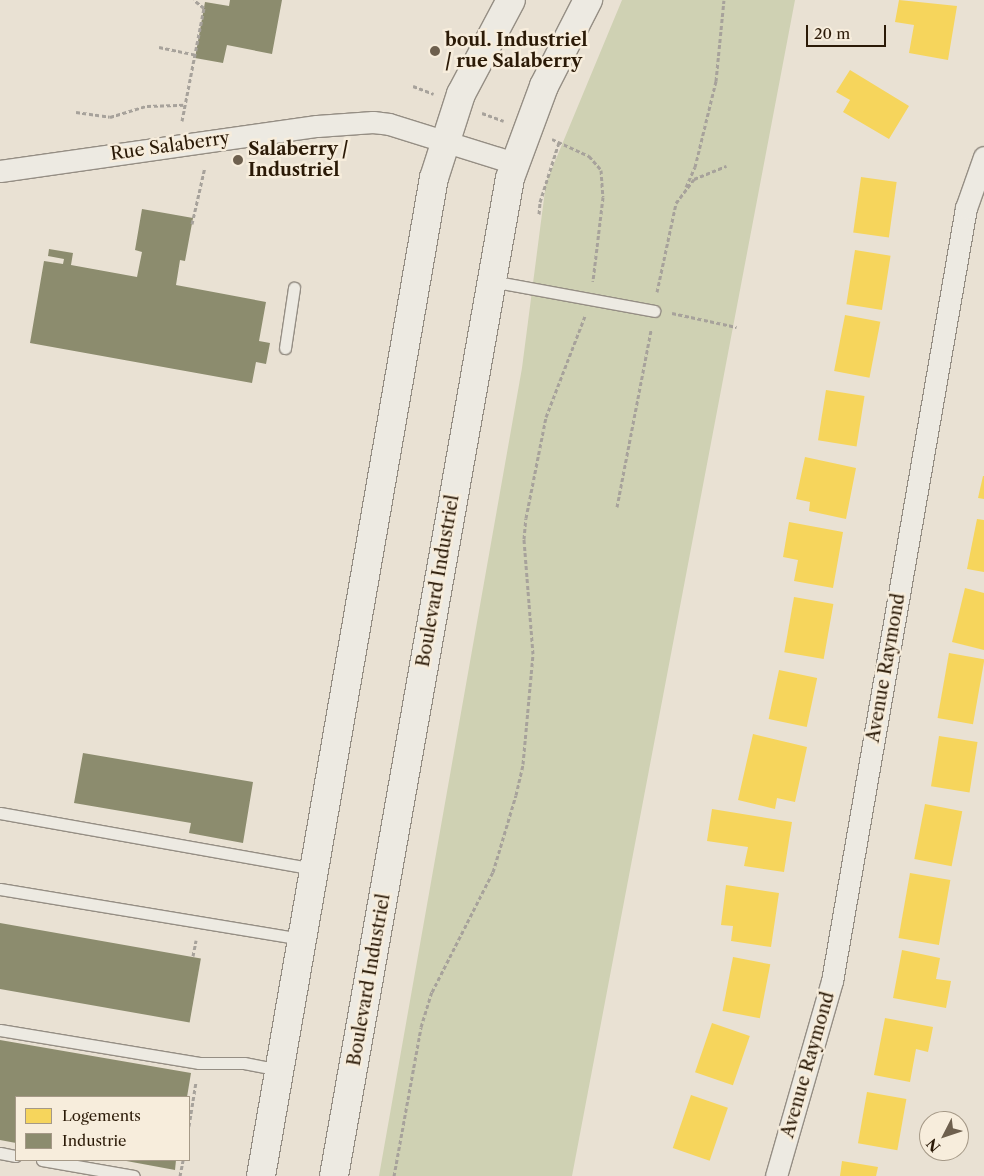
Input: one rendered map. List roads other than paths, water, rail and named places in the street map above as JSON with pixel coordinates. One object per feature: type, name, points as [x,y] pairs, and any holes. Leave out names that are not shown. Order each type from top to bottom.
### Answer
[{"type":"street","points":[[261,1176],[434,178],[444,142],[458,104],[511,0]]},
{"type":"street","name":"Boulevard Industriel","points":[[334,1176],[491,281],[514,163],[550,72],[588,0]]},
{"type":"street","name":"Rue Salaberry","points":[[0,172],[340,124],[389,124],[514,163]]},
{"type":"street","name":"Avenue Raymond","points":[[776,1176],[832,981],[966,208],[984,157]]},
{"type":"lane","points":[[491,281],[654,311]]},
{"type":"lane","points":[[286,348],[294,288]]},
{"type":"lane","points":[[0,813],[313,869]]},
{"type":"lane","points":[[0,889],[301,939]]},
{"type":"lane","points":[[0,1030],[199,1063],[244,1063],[279,1070]]},
{"type":"lane","points":[[0,1153],[15,1156]]},
{"type":"lane","points":[[48,1161],[134,1176]]},
{"type":"place","name":"boul. Industriel / rue Salaberry","points":[[435,51]]},
{"type":"place","name":"Salaberry / Industriel","points":[[238,160]]}]
